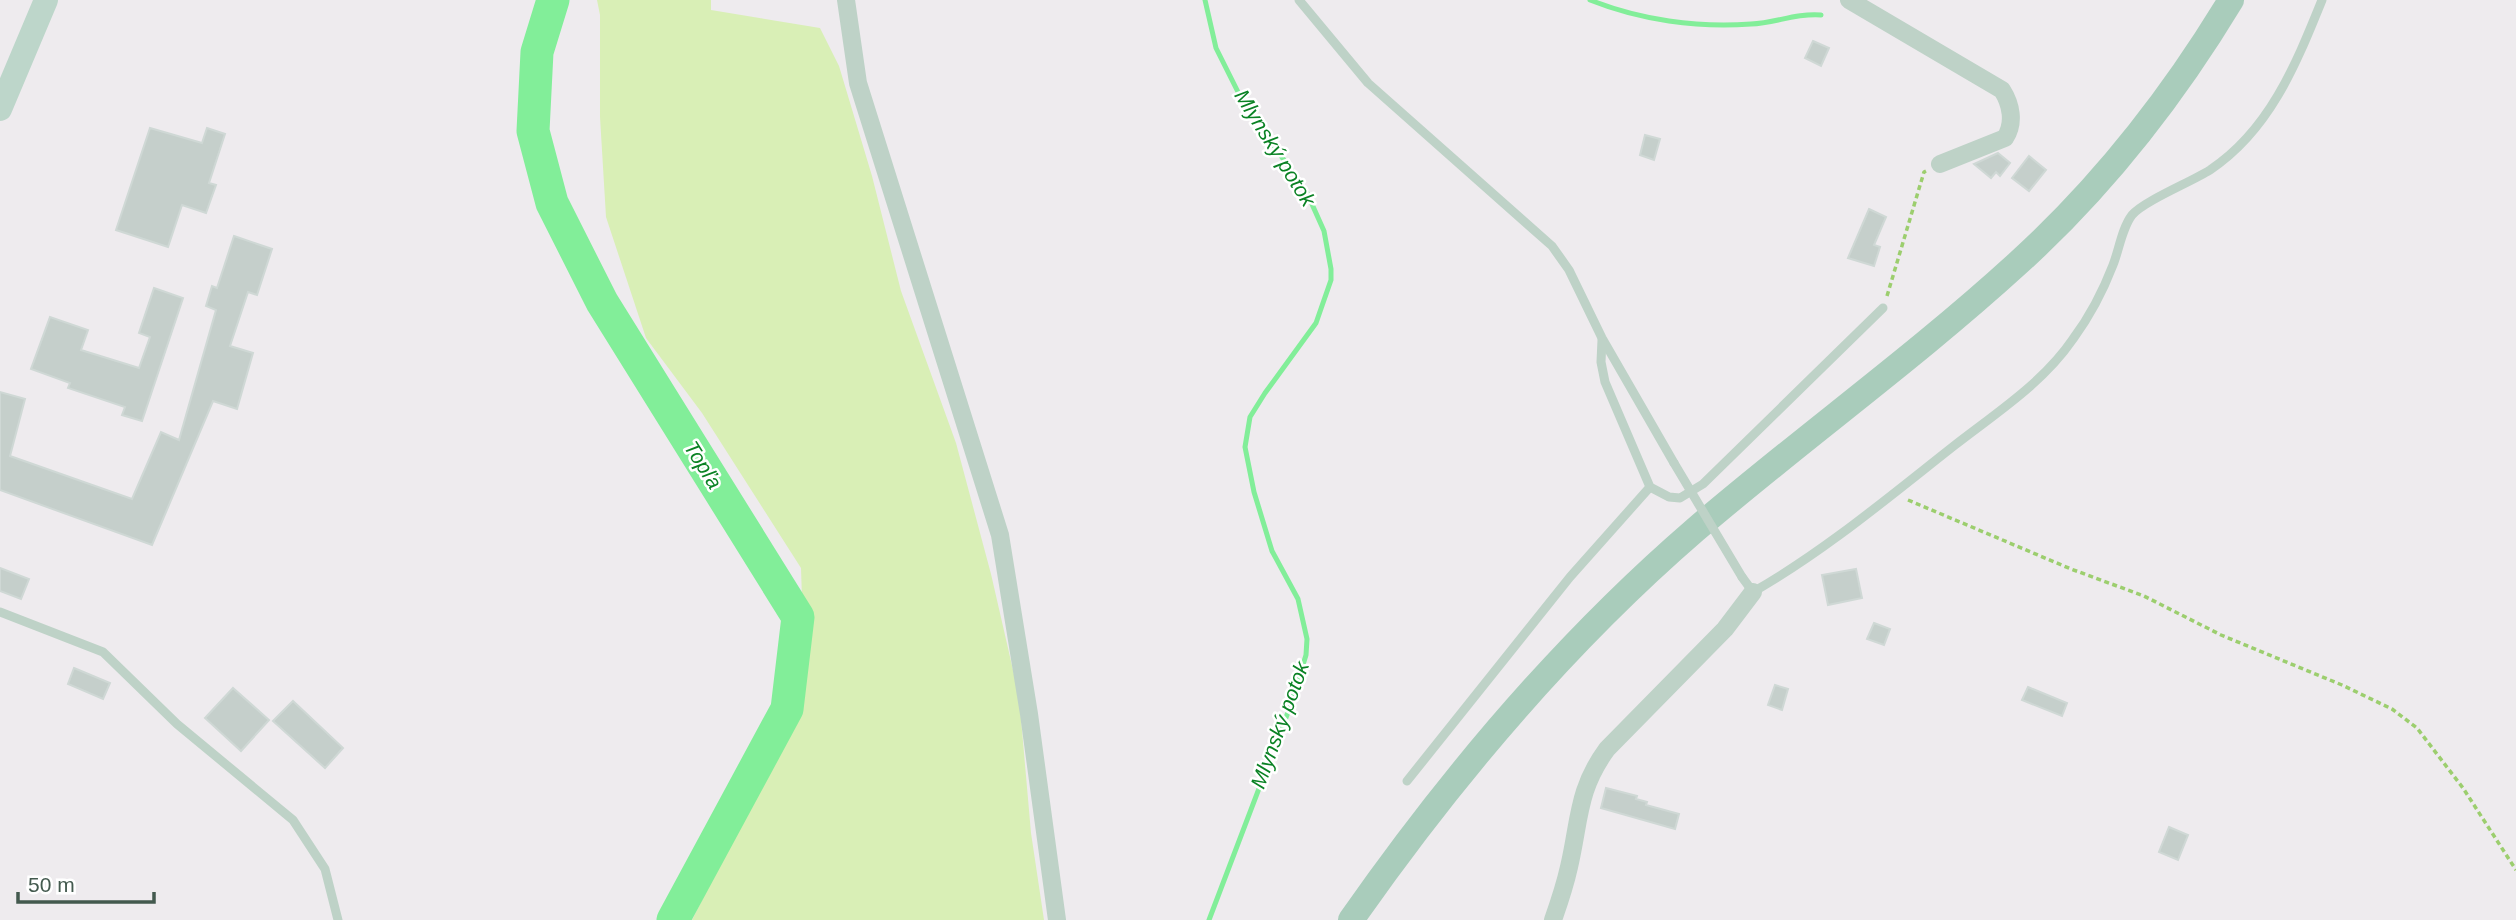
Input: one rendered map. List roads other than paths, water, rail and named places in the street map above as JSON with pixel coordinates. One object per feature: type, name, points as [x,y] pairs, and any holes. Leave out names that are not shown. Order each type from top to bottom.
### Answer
[{"type":"main road","points":[[1352,920],[1449,786],[1506,717],[1571,648],[1693,532],[1948,326],[2020,262],[2128,146],[2172,90],[2231,0]]},
{"type":"street","points":[[0,110],[46,0]]},
{"type":"street","points":[[846,0],[858,83],[1000,535],[1029,714],[1057,920]]},
{"type":"street","points":[[1849,0],[2002,90],[2008,100],[2011,117],[2009,132],[2005,138],[1940,164]]},
{"type":"street","points":[[1553,920],[1569,869],[1585,788],[1592,769],[1607,749],[1725,629],[1754,592]]},
{"type":"lane","points":[[1299,0],[1367,83],[1552,246],[1569,270],[1602,338],[1674,463],[1742,577],[1754,592],[1779,578],[1885,501],[2050,368],[2073,340],[2104,290],[2132,216],[2142,207],[2210,170],[2231,155],[2249,136],[2271,109],[2286,83],[2322,0]]},
{"type":"lane","points":[[1602,338],[1601,362],[1605,382],[1650,487],[1669,497],[1680,498],[1703,484],[1883,308]]},
{"type":"lane","points":[[1407,781],[1570,577],[1650,487]]},
{"type":"lane","points":[[0,612],[103,652],[177,724],[293,820],[325,869],[338,920]]},
{"type":"waterway","name":"Topľa","points":[[553,0],[537,52],[533,131],[552,203],[602,302],[798,617],[787,709],[673,920]]},
{"type":"waterway","name":"Mlynský potok","points":[[1205,0],[1216,48],[1242,100],[1307,193],[1324,231],[1331,269],[1331,280],[1316,323],[1250,417],[1245,447],[1254,492],[1272,551],[1298,599],[1307,639],[1306,655],[1290,707],[1209,920]]},
{"type":"waterway","points":[[1590,0],[1629,13],[1710,25],[1751,24],[1803,15],[1821,15]]}]
